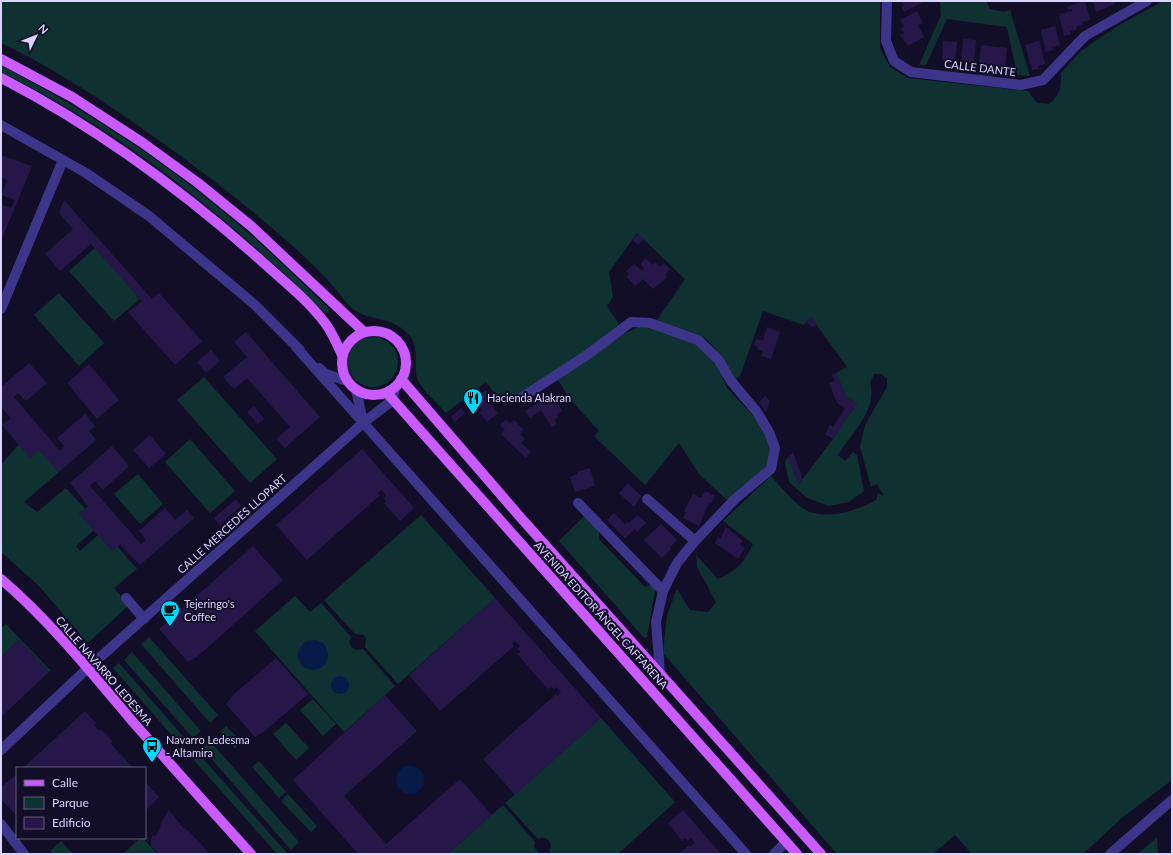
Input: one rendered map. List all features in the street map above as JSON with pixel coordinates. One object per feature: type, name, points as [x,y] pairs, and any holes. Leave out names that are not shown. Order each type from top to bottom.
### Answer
[{"type":"main road","points":[[1,59],[72,97],[142,143],[198,183],[251,226],[364,332]]},
{"type":"main road","points":[[1,78],[62,112],[133,158],[187,198],[283,281],[325,323],[342,355]]},
{"type":"main road","points":[[364,332],[383,332],[392,336],[399,343],[404,352],[406,361],[394,390],[371,395],[356,390],[347,381],[341,368],[342,355],[350,340],[364,332]]},
{"type":"main road","name":"AVENIDA EDITOR ÁNGEL CAFFARENA","points":[[394,390],[521,518],[821,854]]},
{"type":"main road","name":"AVENIDA EDITOR ÁNGEL CAFFARENA","points":[[394,390],[797,854]]},
{"type":"main road","name":"CALLE NAVARRO LEDESMA","points":[[1,579],[31,606],[88,668],[162,755],[251,854]]},
{"type":"street","name":"CALLE DANTE","points":[[887,1],[886,42],[894,61],[911,72],[1021,85],[1043,80],[1086,36],[1147,1]]},
{"type":"street","points":[[1,125],[86,173],[156,221],[255,305],[296,347],[746,854]]},
{"type":"street","points":[[1,309],[62,160]]},
{"type":"street","name":"AVENIDA EDITOR ÁNGEL CAFFARENA","points":[[521,398],[587,355],[631,322],[650,323],[698,340],[718,359],[730,381],[757,412],[769,432],[775,448],[771,469],[735,499],[695,541],[677,563],[663,591],[656,622],[660,673]]},
{"type":"street","points":[[296,347],[326,374],[347,381]]},
{"type":"street","points":[[356,390],[363,423]]},
{"type":"street","name":"CALLE MERCEDES LLOPART","points":[[1,750],[88,668],[363,423],[394,390]]},
{"type":"street","points":[[647,499],[695,541]]},
{"type":"street","points":[[578,503],[663,591]]},
{"type":"street","points":[[126,598],[144,619]]},
{"type":"street","points":[[1110,854],[1172,800]]},
{"type":"street","points":[[1,824],[24,854]]},
{"type":"street","points":[[774,854],[786,842]]},
{"type":"green space","points":[[1,1],[880,1],[880,48],[890,67],[908,78],[1028,91],[1037,103],[1049,104],[1060,90],[1061,73],[1081,51],[1116,27],[1163,1],[1172,1],[1172,780],[1123,817],[1083,854],[972,854],[955,835],[933,854],[837,854],[663,653],[667,615],[677,589],[690,610],[708,612],[716,602],[697,567],[696,555],[718,579],[730,573],[739,565],[753,544],[723,521],[771,476],[800,506],[805,510],[818,514],[836,514],[853,510],[876,500],[878,493],[884,496],[877,484],[871,487],[860,447],[865,425],[887,387],[887,378],[881,374],[874,374],[870,383],[871,393],[867,412],[838,455],[845,461],[853,452],[857,455],[864,491],[849,502],[829,506],[807,498],[789,482],[785,462],[788,457],[799,484],[833,439],[857,403],[846,396],[836,373],[847,367],[811,317],[804,325],[763,311],[740,376],[734,380],[719,354],[708,341],[689,331],[655,323],[685,279],[637,233],[609,272],[613,297],[607,306],[619,324],[599,342],[505,406],[486,382],[446,413],[426,392],[417,378],[415,350],[409,335],[395,324],[367,316],[353,309],[347,304],[324,276],[297,250],[257,215],[195,166],[83,89],[51,69],[1,43]]},
{"type":"green space","points":[[940,1],[986,1],[990,9],[1004,12],[1010,10],[1030,76],[1017,75],[1007,27],[947,19],[926,65],[919,65],[941,15]]},
{"type":"green space","points":[[1,65],[101,123],[172,171],[247,232],[330,310],[326,314],[239,233],[178,183],[114,137],[71,110],[1,72]]},
{"type":"green space","points":[[95,248],[140,299],[114,321],[69,271]]},
{"type":"green space","points":[[59,293],[104,343],[79,366],[34,315]]},
{"type":"green space","points":[[639,327],[659,330],[697,344],[716,363],[727,388],[763,426],[771,442],[770,460],[763,472],[746,484],[728,501],[699,474],[679,443],[645,485],[594,436],[599,431],[570,399],[556,377],[580,364],[625,333]]},
{"type":"green space","points":[[373,337],[383,339],[391,344],[396,352],[398,362],[396,372],[391,380],[383,385],[373,387],[363,385],[355,380],[350,372],[348,362],[350,352],[355,344],[363,339]]},
{"type":"green space","points":[[204,377],[277,459],[250,483],[177,400]]},
{"type":"green space","points":[[190,439],[235,491],[210,513],[165,462]]},
{"type":"green space","points":[[19,444],[39,450],[59,472],[24,502],[37,512],[66,488],[85,509],[79,514],[94,530],[76,546],[80,551],[98,535],[112,551],[117,546],[137,569],[114,588],[129,605],[88,643],[39,586],[1,552],[1,465]]},
{"type":"green space","points":[[138,474],[163,504],[140,524],[114,494]]},
{"type":"green space","points":[[421,515],[495,598],[398,684],[365,647],[366,639],[364,635],[355,634],[324,600]]},
{"type":"green space","points":[[584,516],[599,531],[599,539],[645,587],[651,585],[655,590],[647,637],[644,638],[559,541]]},
{"type":"green space","points":[[295,596],[310,612],[321,603],[351,637],[349,642],[352,648],[358,650],[363,649],[395,686],[344,732],[255,631]],"holes":[[[315,640],[324,644],[315,670],[304,667],[299,660],[298,655],[300,648],[306,642]]]},
{"type":"green space","points":[[6,624],[51,671],[49,672],[19,640],[1,657],[1,628]]},
{"type":"green space","points":[[149,637],[218,715],[210,723],[141,644]]},
{"type":"green space","points":[[132,652],[201,731],[193,738],[124,660]]},
{"type":"green space","points":[[119,663],[188,742],[182,747],[113,668]]},
{"type":"green space","points":[[313,699],[336,724],[323,736],[300,710]]},
{"type":"green space","points":[[601,718],[675,802],[618,854],[552,854],[549,851],[551,846],[548,840],[545,838],[538,839],[505,803]]},
{"type":"green space","points":[[286,723],[309,748],[296,760],[273,734]]},
{"type":"green space","points":[[226,726],[242,742],[235,748],[220,732]]},
{"type":"green space","points":[[210,741],[299,842],[291,850],[202,748]]},
{"type":"green space","points":[[197,752],[287,853],[286,854],[277,854],[191,757]]},
{"type":"green space","points":[[259,761],[286,792],[279,798],[252,767]]},
{"type":"green space","points":[[288,794],[317,826],[311,832],[281,801]]},
{"type":"green space","points":[[503,805],[535,842],[534,847],[540,854],[449,853]]},
{"type":"green space","points":[[1157,837],[1158,854],[1138,854]]},
{"type":"green space","points":[[139,839],[144,839],[157,854],[123,854]]},
{"type":"green space","points":[[61,841],[73,854],[52,854],[50,851]]},
{"type":"water","points":[[313,640],[324,644],[328,655],[324,666],[313,670],[302,666],[298,655],[302,644]]},
{"type":"water","points":[[340,676],[346,679],[349,685],[346,691],[340,694],[334,691],[331,685],[334,679]]},
{"type":"water","points":[[410,766],[420,770],[424,780],[420,790],[410,794],[400,790],[396,780],[400,770]]},
{"type":"building","points":[[902,1],[923,2],[904,12],[901,7],[904,6]]},
{"type":"building","points":[[1085,1],[1090,20],[1083,22],[1083,25],[1077,26],[1076,30],[1070,31],[1071,34],[1064,36],[1059,14],[1072,11],[1072,9],[1068,10],[1067,7]]},
{"type":"building","points":[[1093,1],[1115,1],[1115,4],[1096,12]]},
{"type":"building","points":[[917,11],[923,23],[918,25],[924,37],[908,46],[900,35],[904,33],[901,28],[904,27],[900,20]]},
{"type":"building","points":[[1055,26],[1060,45],[1052,47],[1053,50],[1046,52],[1041,30]]},
{"type":"building","points":[[963,39],[976,40],[974,64],[961,61]]},
{"type":"building","points":[[943,41],[957,42],[955,62],[942,59]]},
{"type":"building","points":[[1039,41],[1045,64],[1038,66],[1039,69],[1032,70],[1025,45]]},
{"type":"building","points":[[981,45],[1007,48],[1005,67],[997,67],[979,63]]},
{"type":"building","points":[[1,155],[32,166],[1,241],[1,204],[11,208],[15,200],[2,195],[7,180],[1,177]]},
{"type":"building","points":[[64,200],[152,299],[159,293],[202,341],[175,365],[128,312],[142,301],[91,244],[60,271],[45,254],[73,229],[59,213]]},
{"type":"building","points":[[637,233],[644,239],[638,245],[633,240]]},
{"type":"building","points":[[646,258],[652,265],[655,262],[660,267],[664,263],[670,269],[666,274],[667,278],[653,289],[643,279],[635,286],[627,277],[629,274],[626,271],[634,264],[642,271],[644,268],[640,264]]},
{"type":"building","points":[[810,316],[817,324],[814,327],[810,326],[806,322]]},
{"type":"building","points":[[767,327],[780,332],[771,359],[761,356],[763,351],[757,349],[758,347],[754,345],[756,339],[763,341]]},
{"type":"building","points":[[246,332],[320,417],[285,448],[276,439],[290,427],[247,378],[234,389],[223,377],[247,357],[234,342]]},
{"type":"building","points":[[211,350],[220,361],[206,373],[197,362]]},
{"type":"building","points":[[29,363],[47,383],[26,401],[18,393],[14,397],[60,451],[64,446],[57,438],[85,414],[95,426],[89,431],[96,440],[59,472],[39,450],[30,458],[2,425],[11,418],[1,407],[1,387]]},
{"type":"building","points":[[89,364],[119,400],[97,419],[67,383]]},
{"type":"building","points":[[836,373],[846,396],[857,403],[833,439],[825,434],[830,425],[833,427],[845,408],[837,403],[829,383],[835,381],[832,375]]},
{"type":"building","points":[[486,390],[491,397],[487,400],[498,413],[487,422],[479,412],[482,410],[476,404],[474,406],[470,400],[481,391],[482,393]]},
{"type":"building","points":[[765,396],[770,401],[766,412],[759,402]]},
{"type":"building","points":[[546,398],[550,405],[556,401],[562,411],[554,420],[557,424],[552,427],[541,410],[530,418],[525,411]]},
{"type":"building","points":[[254,406],[264,419],[258,424],[247,412]]},
{"type":"building","points":[[461,408],[465,413],[455,422],[451,417]]},
{"type":"building","points":[[506,419],[510,423],[514,420],[524,430],[520,434],[525,439],[521,443],[531,452],[526,458],[501,434],[505,430],[500,425]]},
{"type":"building","points":[[150,435],[166,454],[149,468],[133,450]]},
{"type":"building","points":[[112,446],[129,466],[103,490],[95,481],[90,486],[141,544],[146,540],[139,531],[165,508],[175,520],[187,510],[194,518],[140,565],[120,544],[112,551],[79,514],[88,506],[70,483]]},
{"type":"building","points":[[362,449],[414,508],[400,521],[384,503],[386,501],[384,498],[386,496],[382,490],[378,493],[380,495],[307,560],[276,525]]},
{"type":"building","points":[[793,452],[803,480],[798,484],[788,457]]},
{"type":"building","points":[[590,468],[595,486],[575,492],[570,477],[578,474],[577,472]]},
{"type":"building","points":[[628,483],[641,496],[634,507],[619,493]]},
{"type":"building","points":[[705,491],[715,496],[711,504],[709,503],[699,526],[683,518],[686,512],[684,511],[693,494],[701,498]]},
{"type":"building","points":[[236,499],[241,506],[220,525],[214,518]]},
{"type":"building","points":[[614,513],[625,524],[627,522],[629,523],[638,515],[646,523],[637,532],[635,529],[625,538],[607,520]]},
{"type":"building","points":[[661,524],[677,540],[662,558],[644,540]]},
{"type":"building","points":[[726,527],[743,541],[740,545],[745,548],[738,559],[715,543],[718,537],[720,539]]},
{"type":"building","points":[[253,546],[283,580],[198,656],[188,662],[159,629]]},
{"type":"building","points":[[495,598],[601,718],[515,795],[483,759],[556,694],[557,696],[561,692],[556,687],[554,689],[551,687],[548,689],[517,654],[520,652],[517,649],[520,646],[515,641],[512,644],[514,646],[440,711],[409,675]]},
{"type":"building","points":[[19,640],[49,672],[1,717],[1,657]]},
{"type":"building","points":[[276,658],[308,694],[265,731],[255,737],[226,704],[233,695]]},
{"type":"building","points":[[385,695],[417,731],[344,796],[386,844],[460,779],[492,815],[448,854],[358,854],[293,780]]},
{"type":"building","points":[[85,711],[96,723],[94,725],[99,731],[101,729],[112,741],[111,744],[132,767],[24,767]]},
{"type":"building","points":[[16,775],[16,815],[1,799],[1,787]]},
{"type":"building","points":[[146,783],[159,797],[146,810]]},
{"type":"building","points":[[169,810],[184,829],[185,828],[201,844],[209,854],[158,854],[151,846],[151,839],[153,835],[155,837]]},
{"type":"building","points":[[683,810],[721,854],[679,854],[689,845],[691,847],[695,843],[691,838],[688,841],[685,838],[682,841],[668,823]]},
{"type":"place","name":"Hacienda Alakran","points":[[473,415]]},
{"type":"place","name":"Tejeringo's Coffee","points":[[170,627]]},
{"type":"place","name":"Navarro Ledesma - Altamira","points":[[152,763]]}]
